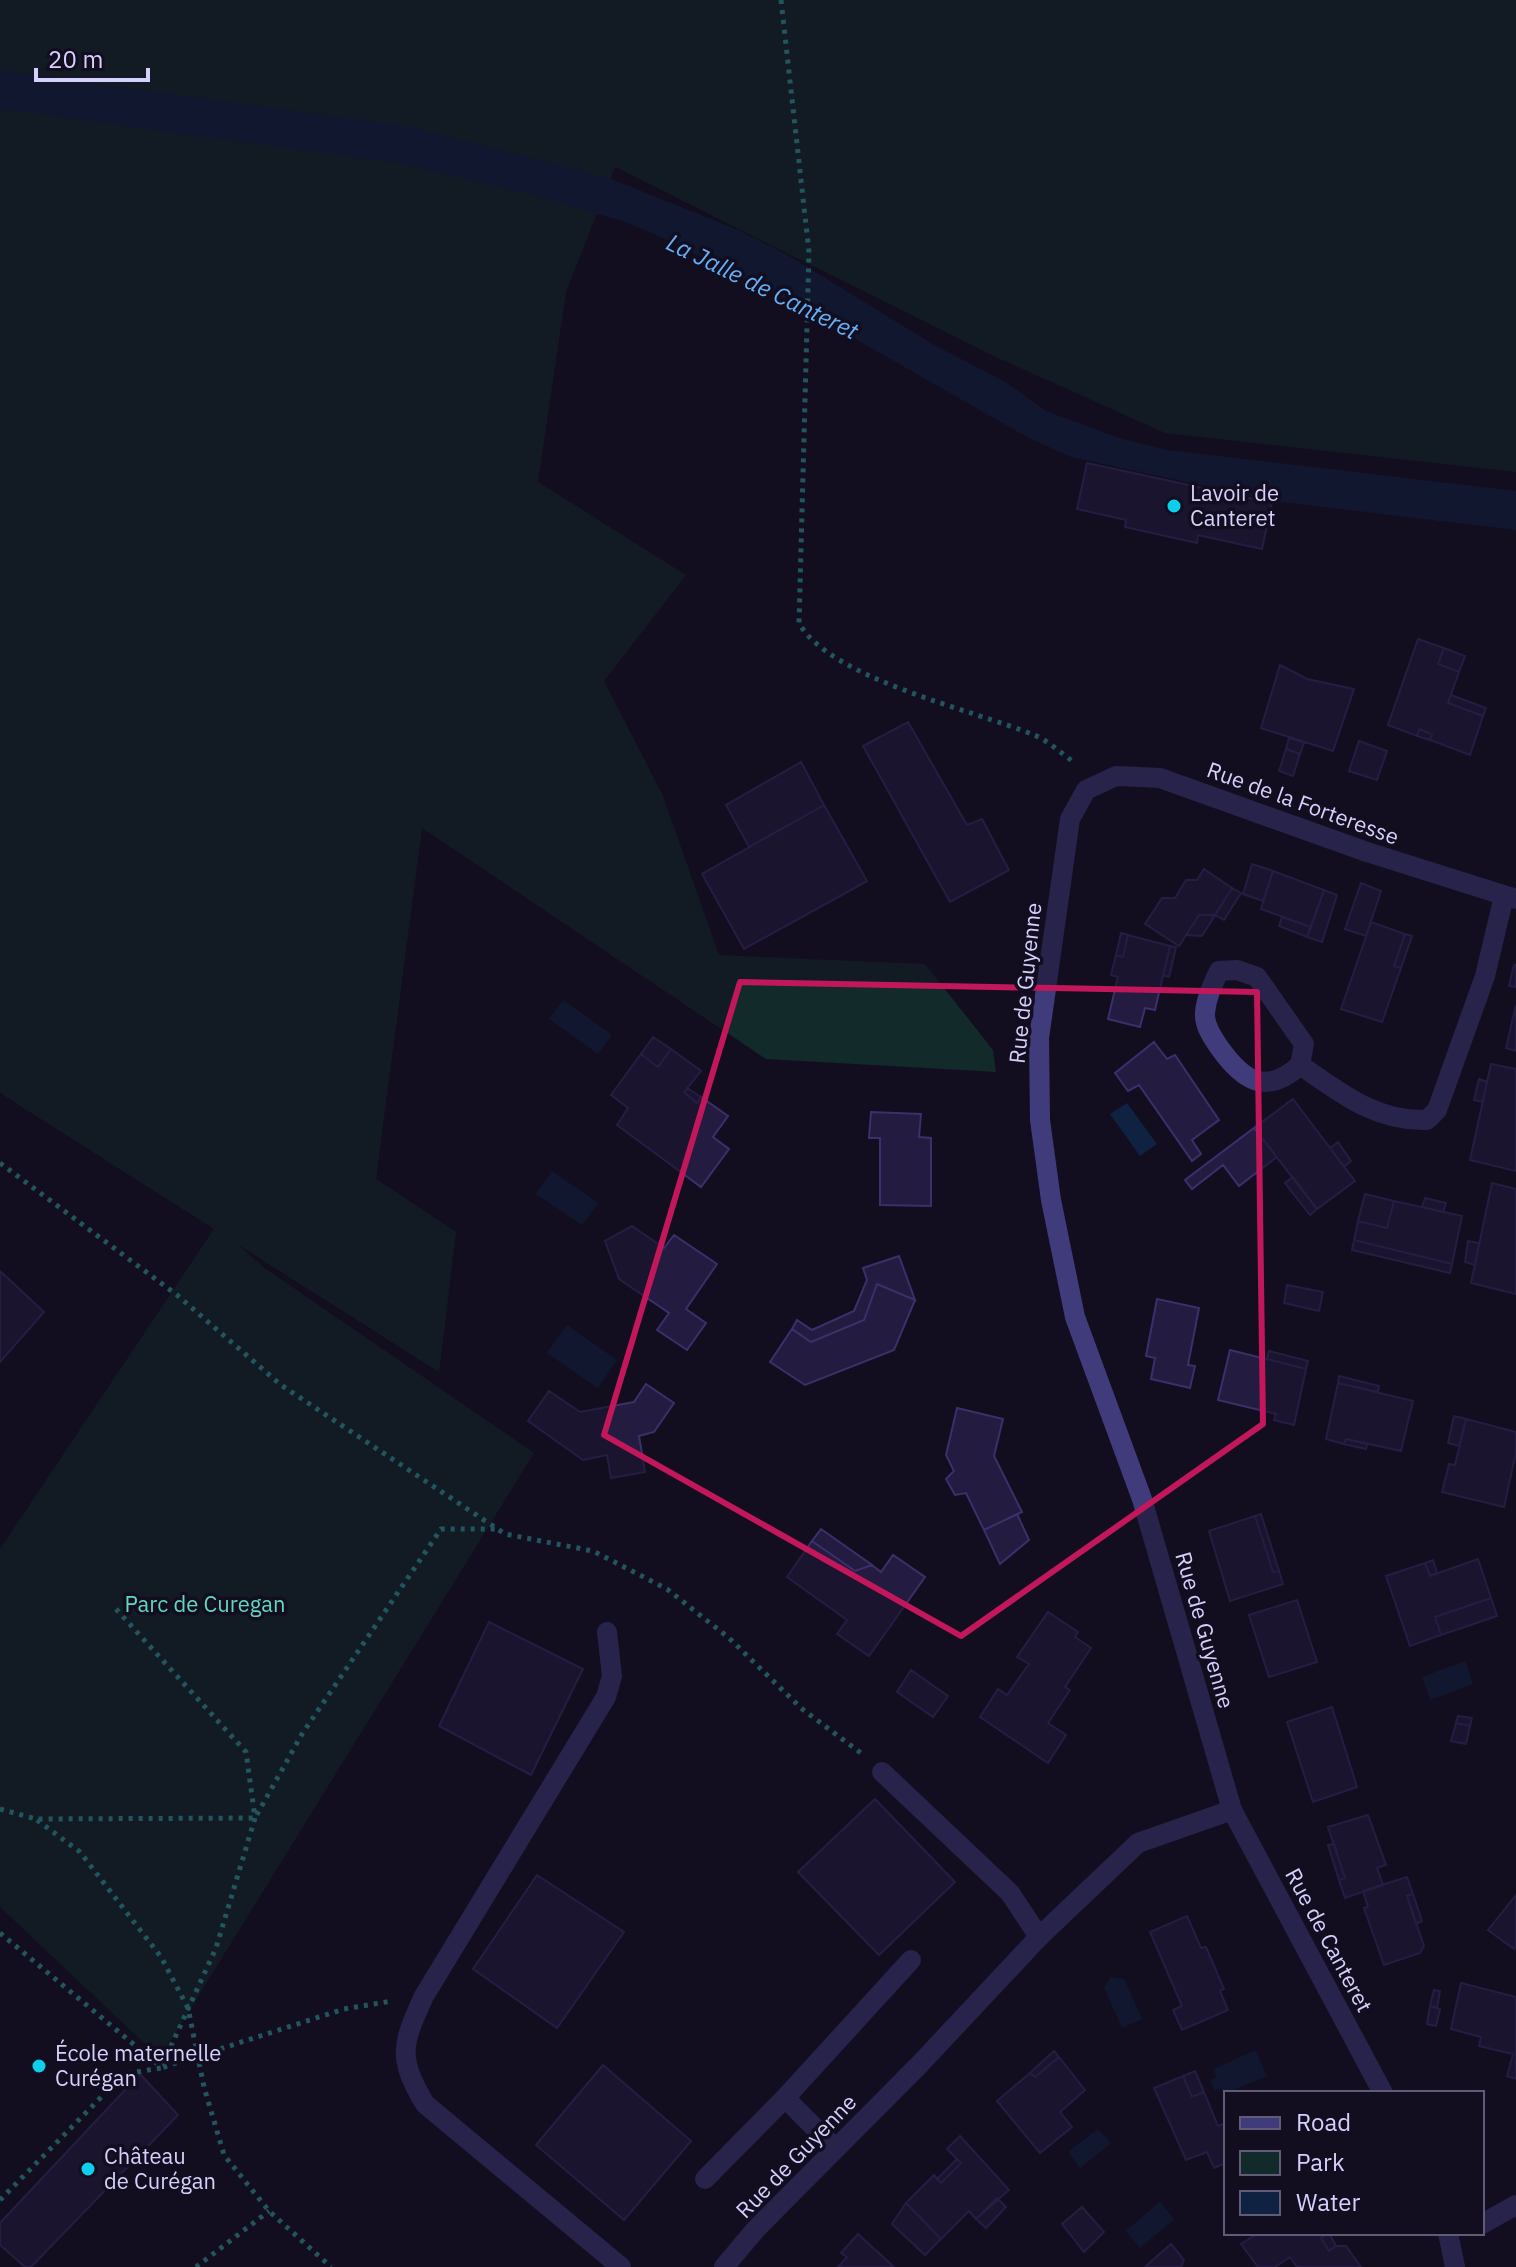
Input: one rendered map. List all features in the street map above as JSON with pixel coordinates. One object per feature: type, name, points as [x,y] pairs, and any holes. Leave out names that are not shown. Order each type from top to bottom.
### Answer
[{"type":"street","name":"Rue de la Forteresse","points":[[1086,790],[1116,776],[1160,778],[1367,852],[1510,898],[1437,1110],[1427,1120],[1407,1121],[1366,1110],[1300,1065]]},
{"type":"street","name":"Rue de Guyenne","points":[[724,2267],[1039,1937],[1138,1843],[1232,1810],[1142,1499],[1075,1317],[1051,1200],[1040,1120],[1039,1038],[1070,819],[1086,790]]},
{"type":"street","points":[[1237,970],[1257,977],[1304,1044],[1300,1065],[1283,1080],[1259,1083],[1234,1068],[1210,1035],[1204,1016],[1219,971],[1237,970]]},
{"type":"street","points":[[607,1632],[612,1676],[606,1697],[424,1996],[404,2040],[407,2073],[425,2104],[621,2267]]},
{"type":"street","points":[[882,1772],[1010,1893],[1039,1937]]},
{"type":"street","name":"Rue de Canteret","points":[[1232,1810],[1382,2091]]},
{"type":"street","points":[[705,2179],[785,2098],[911,1960]]},
{"type":"street","points":[[785,2098],[835,2148]]},
{"type":"street","points":[[1484,2223],[1516,2205]]},
{"type":"street","points":[[1449,2235],[1455,2267]]},
{"type":"path","points":[[781,0],[806,206],[808,341],[800,483],[799,623],[807,638],[828,655],[871,676],[1037,736],[1075,763],[1086,790]]},
{"type":"path","points":[[0,1163],[177,1295],[281,1385],[505,1534],[593,1551],[667,1589],[729,1638],[801,1708],[882,1772]]},
{"type":"path","points":[[161,2068],[216,1948],[255,1818],[302,1734],[441,1529],[499,1529]]},
{"type":"path","points":[[116,1609],[246,1752],[255,1818]]},
{"type":"path","points":[[0,1809],[36,1819],[255,1818]]},
{"type":"path","points":[[36,1819],[80,1852],[161,1957],[188,2008],[224,2155],[269,2211],[331,2267]]},
{"type":"path","points":[[0,1933],[161,2068]]},
{"type":"path","points":[[0,2200],[124,2074],[161,2068],[344,2009],[424,1996]]},
{"type":"path","points":[[196,2267],[269,2211]]},
{"type":"highlighted area","points":[[740,982],[1257,992],[1263,1424],[961,1636],[604,1435]]},
{"type":"green space","name":"Parc de Curegan","points":[[0,0],[1516,0],[1516,472],[1165,433],[987,353],[615,167],[566,292],[538,482],[686,575],[604,681],[663,796],[719,955],[925,964],[993,1050],[996,1072],[766,1059],[422,828],[376,1179],[456,1232],[439,1372],[237,1244],[263,1267],[534,1453],[160,2058],[0,1907],[0,1549],[214,1229],[0,1093]]},
{"type":"water","name":"La Jalle de Canteret","points":[[0,70],[411,127],[609,178],[736,229],[786,254],[934,345],[1007,383],[1046,411],[1119,438],[1167,450],[1516,491],[1516,530],[1274,501],[1071,457],[1027,437],[796,305],[626,222],[404,164],[0,109]]},
{"type":"water","points":[[563,1000],[612,1035],[598,1054],[549,1019]]},
{"type":"water","points":[[1127,1103],[1157,1144],[1140,1156],[1110,1114]]},
{"type":"water","points":[[552,1171],[598,1203],[582,1225],[536,1194]]},
{"type":"water","points":[[567,1325],[617,1360],[598,1388],[547,1353]]},
{"type":"water","points":[[1465,1661],[1473,1684],[1430,1700],[1422,1677]]},
{"type":"water","points":[[1111,1977],[1124,1979],[1142,2019],[1122,2028],[1104,1987]]},
{"type":"water","points":[[1255,2050],[1267,2076],[1224,2091],[1224,2095],[1221,2088],[1215,2090],[1210,2080],[1216,2078],[1214,2069]]},
{"type":"water","points":[[1098,2129],[1111,2143],[1080,2168],[1068,2152]]},
{"type":"water","points":[[1160,2202],[1174,2219],[1140,2248],[1126,2231]]},
{"type":"building","name":"Lavoir de Canteret","points":[[1087,463],[1272,503],[1262,549],[1198,535],[1197,543],[1125,527],[1126,520],[1077,509]]},
{"type":"building","points":[[1418,639],[1444,648],[1438,664],[1459,672],[1448,703],[1483,716],[1470,755],[1430,740],[1432,734],[1419,729],[1417,736],[1388,725]]},
{"type":"building","points":[[1444,648],[1465,656],[1459,672],[1438,664]]},
{"type":"building","points":[[1280,665],[1307,679],[1354,689],[1333,751],[1261,728]]},
{"type":"building","points":[[1451,695],[1486,708],[1483,716],[1448,703]]},
{"type":"building","points":[[908,722],[967,825],[982,819],[1009,870],[950,902],[863,746]]},
{"type":"building","points":[[1419,729],[1432,734],[1430,740],[1417,736]]},
{"type":"building","points":[[1289,738],[1304,742],[1300,754],[1286,749]]},
{"type":"building","points":[[1359,741],[1387,751],[1377,780],[1349,771]]},
{"type":"building","points":[[1286,749],[1300,754],[1293,776],[1279,771]]},
{"type":"building","points":[[801,762],[824,805],[749,847],[726,805]]},
{"type":"building","points":[[824,805],[867,881],[744,949],[702,874]]},
{"type":"building","points":[[1252,864],[1273,871],[1263,901],[1243,894]]},
{"type":"building","points":[[1204,869],[1232,888],[1215,915],[1199,915],[1179,946],[1145,924],[1162,898],[1175,898],[1186,880],[1197,880]]},
{"type":"building","points":[[1273,871],[1324,890],[1311,927],[1261,909]]},
{"type":"building","points":[[1361,883],[1381,891],[1366,936],[1345,929]]},
{"type":"building","points":[[1232,888],[1241,893],[1224,920],[1215,915]]},
{"type":"building","points":[[1324,890],[1337,895],[1322,942],[1307,937]]},
{"type":"building","points":[[1199,915],[1215,915],[1202,936],[1186,935]]},
{"type":"building","points":[[1282,917],[1311,927],[1307,937],[1279,926]]},
{"type":"building","points":[[1371,922],[1405,934],[1394,966],[1401,968],[1382,1022],[1341,1009]]},
{"type":"building","points":[[1121,933],[1128,935],[1123,957],[1116,955]]},
{"type":"building","points":[[1405,934],[1412,936],[1401,968],[1394,966]]},
{"type":"building","points":[[1128,935],[1170,946],[1155,1010],[1145,1008],[1140,1027],[1108,1019],[1118,977],[1111,975],[1116,955],[1123,957]]},
{"type":"building","points":[[1170,946],[1176,947],[1169,977],[1163,975]]},
{"type":"building","points":[[1516,965],[1516,987],[1509,986]]},
{"type":"building","points":[[1516,1005],[1516,1051],[1506,1048]]},
{"type":"building","points":[[653,1037],[671,1049],[658,1067],[641,1054]]},
{"type":"building","points":[[1154,1042],[1167,1059],[1175,1055],[1219,1120],[1192,1140],[1201,1154],[1192,1161],[1139,1085],[1128,1091],[1115,1073]]},
{"type":"building","points":[[671,1049],[701,1071],[684,1092],[697,1103],[701,1097],[728,1116],[713,1137],[729,1149],[701,1187],[617,1125],[628,1108],[611,1095],[641,1054],[658,1067]]},
{"type":"building","points":[[1491,1064],[1516,1069],[1516,1171],[1470,1160]]},
{"type":"building","points":[[1479,1079],[1487,1082],[1483,1102],[1474,1100]]},
{"type":"building","points":[[687,1088],[701,1097],[697,1103],[684,1092]]},
{"type":"building","points":[[1293,1099],[1355,1181],[1317,1209],[1254,1128]]},
{"type":"building","points":[[871,1112],[921,1114],[919,1137],[931,1138],[931,1206],[880,1205],[880,1138],[869,1138]]},
{"type":"building","points":[[1254,1128],[1277,1157],[1239,1186],[1223,1165],[1192,1189],[1185,1180]]},
{"type":"building","points":[[1338,1142],[1351,1161],[1344,1167],[1330,1148]]},
{"type":"building","points":[[1293,1177],[1317,1209],[1310,1215],[1285,1183]]},
{"type":"building","points":[[1492,1183],[1516,1189],[1516,1294],[1471,1283]]},
{"type":"building","points":[[1365,1194],[1394,1201],[1387,1228],[1358,1221]]},
{"type":"building","points":[[1425,1198],[1446,1203],[1443,1212],[1422,1207]]},
{"type":"building","points":[[1394,1201],[1462,1216],[1452,1264],[1354,1240],[1358,1221],[1387,1228]]},
{"type":"building","points":[[632,1226],[664,1248],[674,1235],[717,1264],[686,1309],[706,1323],[687,1350],[657,1330],[669,1313],[619,1279],[605,1241]]},
{"type":"building","points":[[1354,1240],[1452,1264],[1450,1273],[1352,1250]]},
{"type":"building","points":[[1468,1241],[1479,1243],[1475,1265],[1465,1262]]},
{"type":"building","points":[[899,1256],[915,1300],[877,1284],[864,1320],[811,1342],[792,1329],[797,1320],[812,1330],[854,1311],[867,1280],[863,1268]]},
{"type":"building","points":[[0,1271],[44,1312],[0,1362]]},
{"type":"building","points":[[877,1284],[915,1300],[894,1350],[805,1385],[770,1362],[792,1329],[811,1342],[864,1320]]},
{"type":"building","points":[[1287,1285],[1323,1292],[1319,1311],[1284,1303]]},
{"type":"building","points":[[1157,1299],[1199,1308],[1188,1365],[1195,1366],[1190,1388],[1151,1379],[1155,1358],[1146,1356]]},
{"type":"building","points":[[1230,1350],[1306,1369],[1294,1425],[1274,1420],[1276,1414],[1218,1400]]},
{"type":"building","points":[[1269,1351],[1308,1361],[1306,1369],[1267,1359]]},
{"type":"building","points":[[1339,1376],[1379,1386],[1378,1392],[1338,1383]]},
{"type":"building","points":[[1338,1383],[1413,1401],[1401,1451],[1346,1439],[1344,1444],[1326,1439]]},
{"type":"building","points":[[646,1384],[674,1403],[654,1432],[639,1436],[645,1472],[611,1478],[607,1455],[583,1460],[528,1421],[549,1391],[580,1412],[634,1402]]},
{"type":"building","points":[[957,1408],[1003,1419],[994,1456],[1022,1512],[984,1530],[966,1493],[955,1495],[946,1479],[954,1471],[946,1455]]},
{"type":"building","points":[[1454,1416],[1466,1419],[1459,1446],[1448,1443]]},
{"type":"building","points":[[1466,1419],[1516,1432],[1516,1452],[1504,1507],[1442,1492],[1449,1464],[1455,1465]]},
{"type":"building","points":[[1346,1439],[1367,1444],[1366,1449],[1344,1444]]},
{"type":"building","points":[[1017,1514],[1029,1540],[1000,1564],[984,1530]]},
{"type":"building","points":[[1261,1514],[1279,1571],[1273,1572],[1255,1516]]},
{"type":"building","points":[[1255,1516],[1273,1572],[1279,1571],[1283,1584],[1230,1601],[1209,1531]]},
{"type":"building","points":[[821,1529],[872,1565],[855,1571],[812,1541]]},
{"type":"building","points":[[812,1541],[855,1571],[872,1565],[881,1572],[893,1555],[925,1577],[869,1656],[837,1634],[847,1620],[787,1577]]},
{"type":"building","points":[[1478,1559],[1491,1598],[1435,1617],[1441,1635],[1410,1646],[1386,1576],[1425,1563],[1430,1576]]},
{"type":"building","points":[[1433,1560],[1437,1573],[1430,1576],[1425,1563]]},
{"type":"building","points":[[1491,1598],[1497,1616],[1441,1635],[1435,1617]]},
{"type":"building","points":[[1297,1600],[1317,1662],[1269,1677],[1249,1615]]},
{"type":"building","points":[[1048,1612],[1078,1632],[1075,1637],[1091,1648],[1065,1687],[1070,1690],[1048,1723],[1066,1735],[1048,1763],[980,1717],[998,1689],[1007,1695],[1029,1664],[1017,1657]]},
{"type":"building","points":[[489,1622],[583,1669],[531,1775],[439,1726]]},
{"type":"building","points":[[911,1670],[948,1696],[933,1717],[897,1692]]},
{"type":"building","points":[[1332,1707],[1357,1787],[1313,1802],[1287,1722]]},
{"type":"building","points":[[1458,1716],[1472,1718],[1470,1726],[1456,1723]]},
{"type":"building","points":[[1456,1723],[1470,1726],[1466,1744],[1451,1741]]},
{"type":"building","points":[[875,1799],[955,1882],[879,1955],[798,1872]]},
{"type":"building","points":[[1368,1815],[1386,1865],[1377,1868],[1383,1885],[1345,1898],[1339,1880],[1345,1878],[1328,1827]]},
{"type":"building","points":[[1334,1844],[1345,1878],[1339,1880],[1328,1845]]},
{"type":"building","points":[[537,1875],[624,1932],[557,2028],[473,1969]]},
{"type":"building","points":[[1407,1877],[1413,1894],[1407,1896],[1424,1946],[1420,1953],[1384,1965],[1364,1908],[1368,1907],[1363,1891]]},
{"type":"building","points":[[1413,1894],[1422,1921],[1416,1924],[1407,1896]]},
{"type":"building","points":[[1516,1895],[1516,1946],[1514,1949],[1488,1930]]},
{"type":"building","points":[[1187,1916],[1201,1948],[1206,1947],[1224,1989],[1220,1991],[1228,2010],[1182,2030],[1173,2010],[1182,2006],[1150,1932]]},
{"type":"building","points":[[1461,1983],[1516,1997],[1516,2079],[1507,2076],[1513,2054],[1479,2046],[1481,2037],[1451,2029]]},
{"type":"building","points":[[1434,1990],[1440,1991],[1437,2008],[1430,2006]]},
{"type":"building","points":[[1430,2006],[1440,2009],[1436,2026],[1427,2024]]},
{"type":"building","points":[[1054,2051],[1059,2057],[1035,2077],[1030,2073]]},
{"type":"building","points":[[1059,2057],[1085,2090],[1060,2112],[1072,2127],[1040,2153],[997,2101],[1030,2073],[1035,2077]]},
{"type":"building","points":[[603,2065],[691,2141],[624,2220],[536,2145]]},
{"type":"building","points":[[1195,2071],[1204,2092],[1192,2097],[1183,2076]]},
{"type":"building","name":"Château de Curégan","points":[[140,2074],[178,2115],[31,2267],[25,2267],[0,2245],[0,2223]]},
{"type":"building","points":[[1183,2076],[1192,2097],[1204,2092],[1218,2126],[1224,2124],[1224,2164],[1214,2168],[1207,2152],[1186,2160],[1154,2088]]},
{"type":"building","points":[[960,2136],[1009,2190],[976,2219],[969,2211],[941,2239],[906,2203],[934,2175],[941,2183],[961,2163],[947,2149]]},
{"type":"building","points":[[957,2159],[961,2163],[941,2183],[937,2179]]},
{"type":"building","points":[[997,2198],[1006,2207],[986,2228],[976,2219]]},
{"type":"building","points":[[906,2203],[941,2239],[925,2255],[892,2224]]},
{"type":"building","points":[[1082,2207],[1104,2232],[1084,2252],[1062,2224]]},
{"type":"building","points":[[858,2234],[894,2267],[838,2267],[847,2257],[841,2253]]},
{"type":"building","points":[[1255,2235],[1325,2235],[1321,2238],[1329,2251],[1336,2246],[1346,2246],[1361,2267],[1297,2267],[1290,2257],[1275,2267],[1258,2267],[1241,2244]]},
{"type":"building","points":[[1330,2235],[1336,2246],[1329,2251],[1321,2238]]},
{"type":"building","points":[[1171,2244],[1184,2260],[1181,2267],[1145,2267]]},
{"type":"place","name":"Lavoir de Canteret","points":[[1174,506]]},
{"type":"place","name":"École maternelle Curégan","points":[[39,2066]]},
{"type":"place","name":"Château de Curégan","points":[[88,2169]]}]
